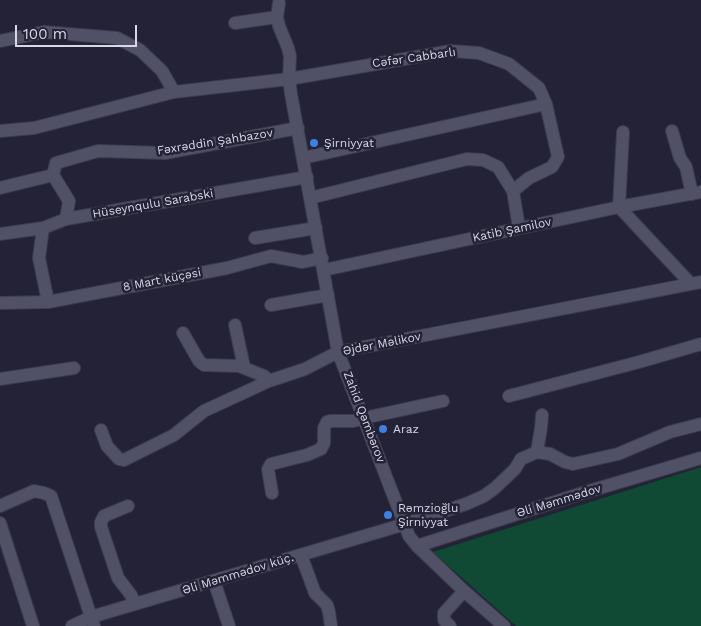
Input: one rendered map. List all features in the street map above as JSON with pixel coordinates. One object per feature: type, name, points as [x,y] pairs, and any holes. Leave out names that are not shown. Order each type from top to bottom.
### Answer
[{"type":"street","points":[[235,23],[277,18],[279,3]]},
{"type":"street","name":"Zahid Qəmbərov","points":[[277,18],[290,56],[289,79],[338,352],[409,536],[464,591],[504,626]]},
{"type":"street","points":[[0,41],[44,32],[117,38],[140,50],[162,71],[174,92]]},
{"type":"street","name":"Cəfər Cabbarlı","points":[[0,131],[34,128],[174,92],[289,79],[450,51],[480,53],[509,64],[538,88],[546,104],[558,157],[552,167],[529,178],[513,191]]},
{"type":"street","points":[[303,158],[546,104]]},
{"type":"street","name":"Fəxrəddin Şahbazov","points":[[54,175],[56,163],[98,151],[165,153],[298,128]]},
{"type":"street","points":[[672,131],[680,158],[686,167],[696,193]]},
{"type":"street","points":[[623,132],[619,207],[696,283]]},
{"type":"street","points":[[310,198],[467,159],[483,160],[498,167],[513,191],[519,228]]},
{"type":"street","points":[[0,188],[54,175],[69,201],[66,219]]},
{"type":"street","name":"Hüseynqulu Sarabski","points":[[0,234],[43,228],[66,219],[307,177]]},
{"type":"street","name":"Katib Şamilov","points":[[323,264],[696,193]]},
{"type":"street","points":[[43,228],[40,258],[48,302]]},
{"type":"street","points":[[255,238],[316,228]]},
{"type":"street","name":"8 Mart küçəsi","points":[[0,303],[48,302],[227,268],[271,256],[323,264]]},
{"type":"street","name":"Əjdər Məlikov","points":[[101,430],[107,446],[118,459],[124,460],[174,435],[204,411],[269,381],[306,369],[338,352],[696,283]]},
{"type":"street","points":[[271,305],[328,295]]},
{"type":"street","points":[[235,325],[244,367]]},
{"type":"street","points":[[184,333],[199,361],[204,364],[244,367],[264,376],[269,381]]},
{"type":"street","points":[[509,396],[701,344]]},
{"type":"street","points":[[0,379],[74,368]]},
{"type":"street","points":[[272,493],[268,469],[271,464],[320,449],[324,443],[324,428],[328,422],[353,421],[443,401]]},
{"type":"street","points":[[542,414],[537,452],[550,454],[573,464],[618,454],[670,432],[701,424]]},
{"type":"street","name":"Əli Məmmədov küç.","points":[[72,626],[93,622],[135,604],[405,524],[466,504],[484,496],[495,488],[515,469],[521,459],[537,452]]},
{"type":"street","name":"Əli Məmmədov","points":[[417,546],[586,492],[701,458]]},
{"type":"street","points":[[0,506],[34,491],[44,492],[51,496],[93,622]]},
{"type":"street","points":[[128,506],[104,516],[101,527],[118,578],[135,604]]},
{"type":"street","points":[[0,523],[33,626]]},
{"type":"street","points":[[302,555],[315,593],[327,605],[331,626]]},
{"type":"street","points":[[214,581],[229,626]]},
{"type":"street","points":[[450,626],[444,620],[444,613],[464,591]]},
{"type":"green space","points":[[701,467],[701,626],[516,626],[433,552]]},
{"type":"place","name":"Şirniyyat","points":[[314,143]]},
{"type":"place","name":"Araz","points":[[383,429]]},
{"type":"place","name":"Rəmzioğlu Şirniyyat","points":[[388,515]]}]
